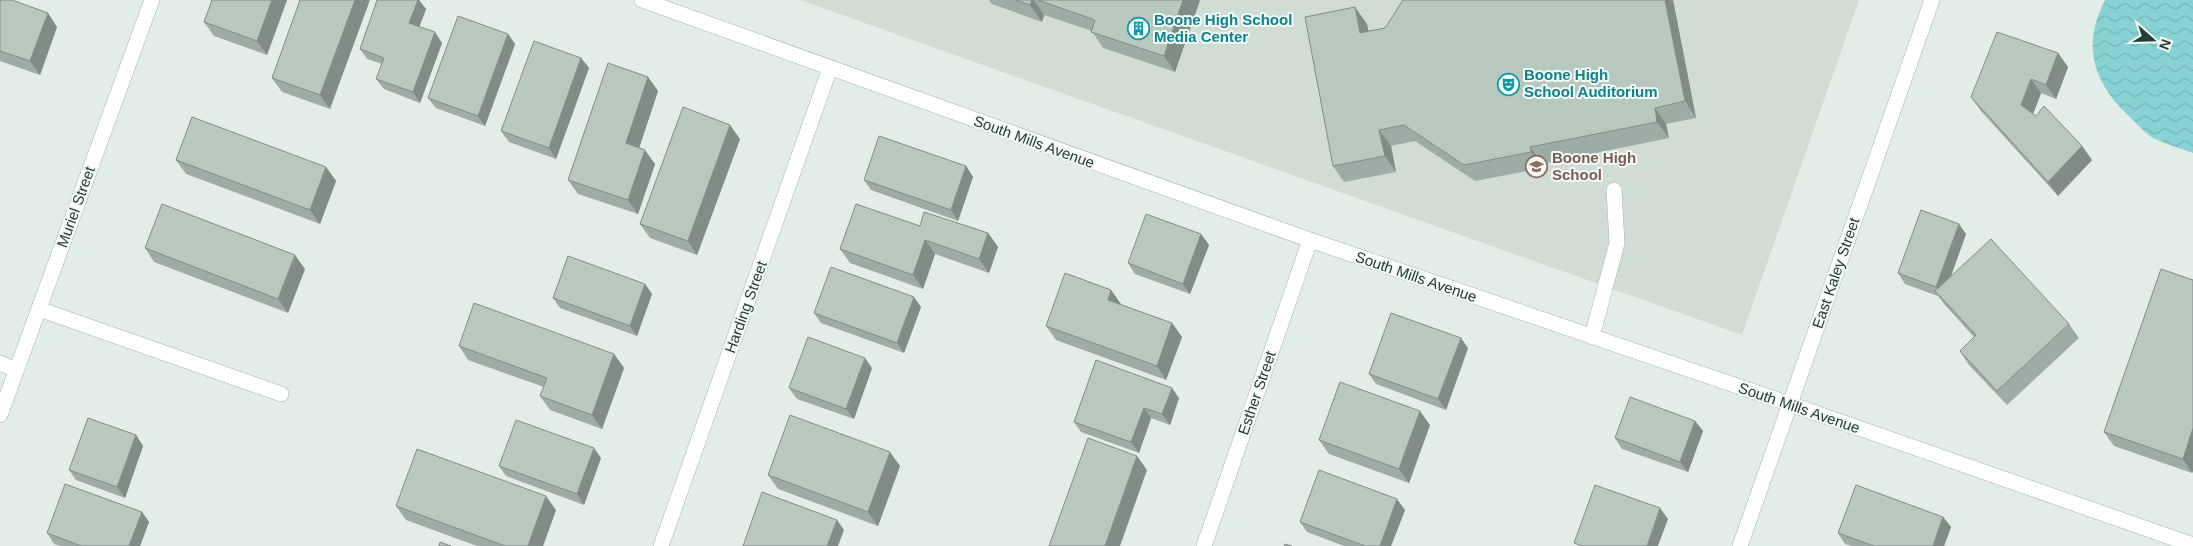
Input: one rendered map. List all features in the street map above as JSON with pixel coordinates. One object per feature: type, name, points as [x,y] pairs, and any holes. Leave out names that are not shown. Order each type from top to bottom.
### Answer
[{"type":"street","name":"Muriel Street","points":[[0,415],[152,0]]},
{"type":"street","name":"South Mills Avenue","points":[[642,0],[1310,240],[1790,404],[2193,545]]},
{"type":"street","name":"East Kaley Street","points":[[1740,546],[1932,0]]},
{"type":"street","name":"Harding Street","points":[[661,546],[830,68]]},
{"type":"street","points":[[1592,337],[1617,242],[1614,190]]},
{"type":"street","name":"Esther Street","points":[[1204,546],[1310,240]]},
{"type":"street","points":[[39,309],[281,394]]},
{"type":"street","points":[[0,363],[16,370]]},
{"type":"shaded area","name":"Boone High School","points":[[800,0],[1859,0],[1742,335]]},
{"type":"water","points":[[2105,0],[2193,0],[2193,153],[2153,138],[2109,94],[2095,65],[2093,50],[2093,34],[2097,18]]},
{"type":"building","points":[[0,0],[12,0],[48,13],[30,61],[0,51]]},
{"type":"building","points":[[212,0],[272,0],[257,41],[204,22]]},
{"type":"building","points":[[300,0],[355,0],[320,95],[272,78]]},
{"type":"building","points":[[377,0],[418,0],[409,23],[435,32],[413,92],[376,79],[384,58],[360,49]]},
{"type":"building","points":[[1015,0],[1032,0],[1030,5]]},
{"type":"building","points":[[1038,0],[1183,0],[1164,56],[1091,32],[1095,20]]},
{"type":"building","name":"Boone High School Auditorium","points":[[1403,0],[1665,0],[1685,101],[1655,108],[1657,122],[1530,147],[1531,152],[1464,165],[1404,125],[1379,130],[1385,156],[1333,166],[1305,17],[1355,7],[1360,33],[1385,28]]},
{"type":"building","points":[[458,16],[508,34],[478,116],[428,98]]},
{"type":"building","points":[[1997,32],[2058,53],[2046,85],[2031,79],[2021,105],[2036,116],[2044,106],[2082,146],[2048,182],[1971,97]]},
{"type":"building","points":[[534,41],[581,58],[549,148],[501,131]]},
{"type":"building","points":[[608,63],[648,77],[626,143],[645,150],[628,200],[568,180]]},
{"type":"building","points":[[683,107],[730,125],[688,241],[640,224]]},
{"type":"building","points":[[192,117],[326,167],[310,210],[176,160]]},
{"type":"building","points":[[879,136],[966,166],[951,210],[864,180]]},
{"type":"building","points":[[162,204],[295,255],[278,299],[145,248]]},
{"type":"building","points":[[856,204],[920,226],[924,212],[988,233],[979,259],[925,240],[913,275],[840,249]]},
{"type":"building","points":[[1921,210],[1959,224],[1936,287],[1898,273]]},
{"type":"building","points":[[1146,214],[1201,234],[1183,284],[1128,263]]},
{"type":"building","points":[[1991,239],[2069,324],[1997,391],[1960,351],[1976,335],[1935,291]]},
{"type":"building","points":[[568,256],[645,284],[630,326],[553,298]]},
{"type":"building","points":[[831,267],[914,297],[897,343],[814,313]]},
{"type":"building","points":[[2161,269],[2193,280],[2193,428],[2183,459],[2104,432]]},
{"type":"building","points":[[1065,273],[1111,290],[1108,300],[1172,323],[1157,366],[1046,326]]},
{"type":"building","points":[[474,303],[614,354],[592,415],[540,396],[547,378],[459,346]]},
{"type":"building","points":[[1391,313],[1461,338],[1438,399],[1369,374]]},
{"type":"building","points":[[808,337],[865,358],[846,409],[789,388]]},
{"type":"building","points":[[1096,360],[1172,388],[1162,414],[1144,408],[1131,442],[1074,422]]},
{"type":"building","points":[[1340,382],[1420,411],[1399,469],[1319,440]]},
{"type":"building","points":[[1630,397],[1695,421],[1680,462],[1615,438]]},
{"type":"building","points":[[790,415],[890,452],[868,512],[768,475]]},
{"type":"building","points":[[88,418],[136,435],[117,487],[69,470]]},
{"type":"building","points":[[516,420],[594,448],[577,494],[499,466]]},
{"type":"building","points":[[1088,438],[1137,456],[1105,546],[1049,546]]},
{"type":"building","points":[[417,449],[546,496],[528,546],[505,546],[396,506]]},
{"type":"building","points":[[1319,470],[1397,499],[1380,546],[1365,546],[1300,522]]},
{"type":"building","points":[[65,484],[142,512],[129,546],[81,546],[47,533]]},
{"type":"building","points":[[1595,485],[1660,508],[1647,546],[1582,546],[1574,543]]},
{"type":"building","points":[[1856,485],[1943,517],[1933,546],[1874,546],[1838,533]]},
{"type":"building","points":[[762,492],[837,520],[827,546],[743,546]]},
{"type":"building","points":[[440,542],[451,546],[439,546]]},
{"type":"place","name":"Boone High School Media Center","points":[[1138,29]]},
{"type":"place","name":"Boone High School Auditorium","points":[[1508,84]]},
{"type":"place","name":"Boone High School","points":[[1536,167]]}]
